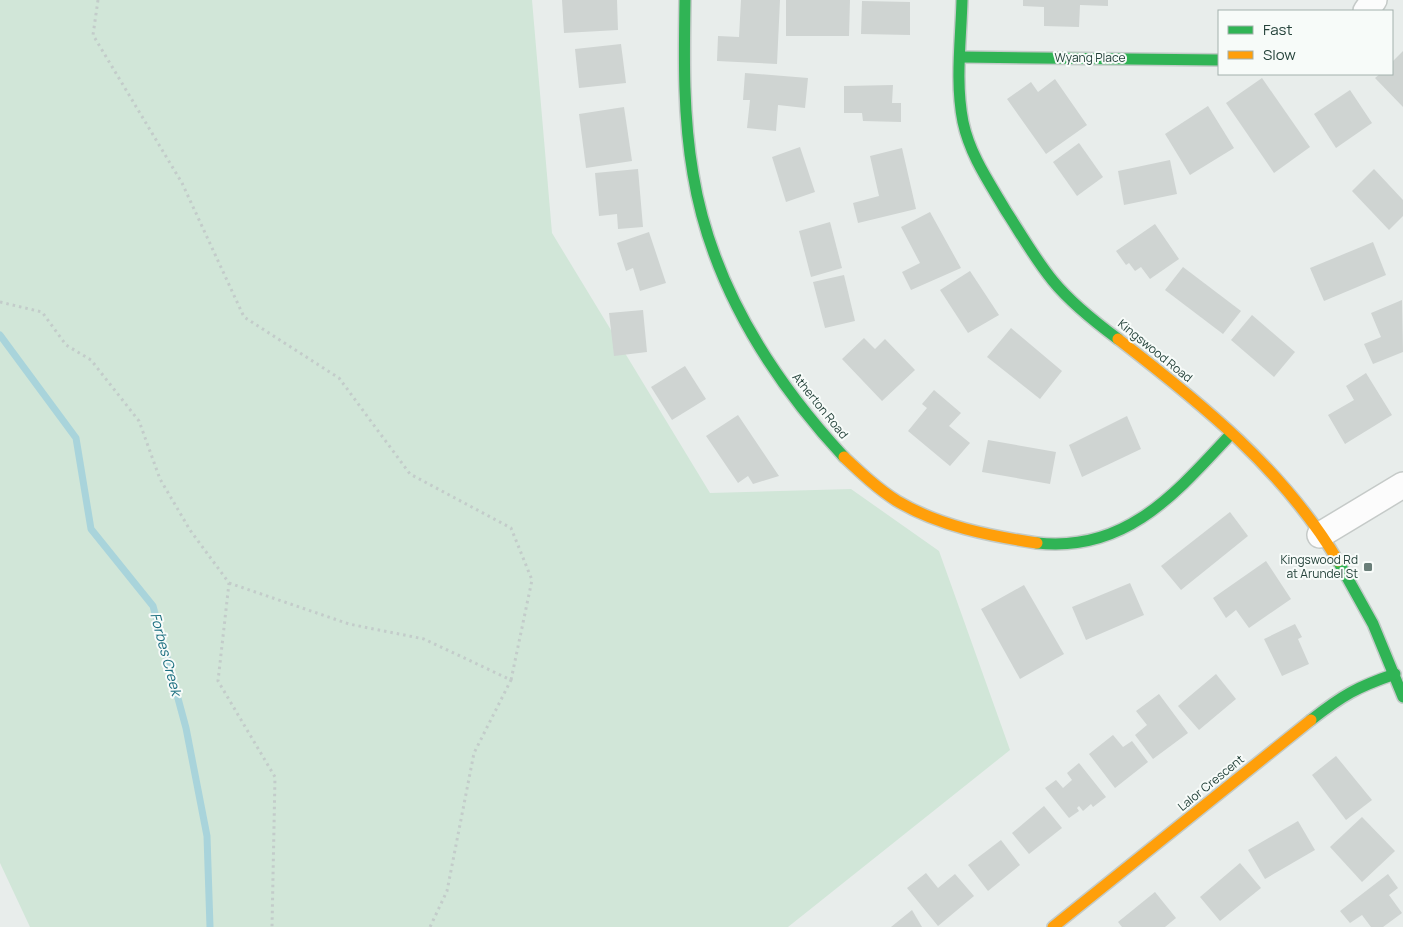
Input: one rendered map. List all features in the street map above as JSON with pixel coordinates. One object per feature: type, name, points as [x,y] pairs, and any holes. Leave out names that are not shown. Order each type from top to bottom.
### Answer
[{"type":"street","name":"Atherton Road","points":[[685,0],[684,87],[688,141],[694,181],[707,230],[743,320],[796,402],[826,438],[856,468],[894,499],[921,514],[950,524],[1044,546],[1078,544],[1104,538],[1131,525],[1162,506],[1231,434]]},
{"type":"street","name":"Kingswood Road","points":[[962,0],[960,105],[967,138],[978,163],[1029,246],[1058,286],[1089,316],[1197,402],[1231,434],[1304,510],[1347,574],[1370,616],[1395,674],[1403,698]]},
{"type":"street","name":"Wyang Place","points":[[961,57],[1218,60]]},
{"type":"street","points":[[1320,535],[1403,485]]},
{"type":"street","name":"Lalor Crescent","points":[[1053,927],[1339,698],[1359,686],[1395,674]]},
{"type":"path","points":[[98,0],[93,35],[182,183],[244,317],[339,378],[410,474],[511,528],[532,580],[511,680],[474,753],[447,890],[430,927]]},
{"type":"path","points":[[0,302],[42,312],[66,345],[91,360],[139,421],[160,479],[190,530],[229,583],[349,624],[424,639],[511,680]]},
{"type":"path","points":[[229,583],[218,681],[276,777],[272,927]]},
{"type":"green space","points":[[0,0],[532,0],[552,233],[710,493],[851,489],[939,551],[1010,750],[788,927],[30,927],[0,863]]},
{"type":"building","points":[[562,0],[617,0],[618,30],[564,33]]},
{"type":"building","points":[[741,0],[780,0],[777,64],[717,61],[718,36],[739,37]]},
{"type":"building","points":[[786,0],[850,0],[849,36],[786,36]]},
{"type":"building","points":[[1023,0],[1108,0],[1108,6],[1080,5],[1079,27],[1044,26],[1044,7],[1023,6]]},
{"type":"building","points":[[862,1],[910,2],[910,35],[861,34]]},
{"type":"building","points":[[621,44],[626,83],[579,88],[575,49]]},
{"type":"building","points":[[1403,51],[1403,107],[1375,78],[1379,75],[1393,75],[1393,61]]},
{"type":"building","points":[[745,73],[808,78],[805,108],[778,105],[776,131],[747,128],[750,100],[743,100]]},
{"type":"building","points":[[1262,78],[1310,147],[1274,173],[1226,103]]},
{"type":"building","points":[[1055,79],[1087,125],[1046,154],[1007,99],[1031,82],[1038,92]]},
{"type":"building","points":[[893,85],[892,103],[901,103],[901,122],[863,121],[862,113],[844,113],[844,86]]},
{"type":"building","points":[[1350,90],[1372,123],[1336,148],[1314,114]]},
{"type":"building","points":[[1208,106],[1234,148],[1190,175],[1165,134]]},
{"type":"building","points":[[624,107],[632,161],[586,168],[579,114]]},
{"type":"building","points":[[1079,143],[1103,177],[1077,196],[1053,162]]},
{"type":"building","points":[[800,147],[815,192],[786,202],[772,157]]},
{"type":"building","points":[[902,148],[916,209],[858,223],[853,203],[879,196],[870,156]]},
{"type":"building","points":[[1170,160],[1177,194],[1124,205],[1118,171]]},
{"type":"building","points":[[638,169],[643,227],[618,229],[617,214],[599,216],[595,173]]},
{"type":"building","points":[[1374,169],[1403,200],[1403,216],[1389,230],[1352,191]]},
{"type":"building","points":[[930,212],[961,268],[911,290],[902,272],[920,263],[901,227]]},
{"type":"building","points":[[830,222],[842,268],[811,277],[799,231]]},
{"type":"building","points":[[1155,224],[1179,259],[1150,279],[1141,267],[1135,271],[1129,263],[1126,265],[1116,251]]},
{"type":"building","points":[[649,232],[666,283],[640,291],[633,268],[626,271],[617,243]]},
{"type":"building","points":[[1373,242],[1386,275],[1324,301],[1310,268]]},
{"type":"building","points":[[1183,267],[1241,311],[1223,334],[1165,290]]},
{"type":"building","points":[[970,271],[999,315],[968,333],[940,290]]},
{"type":"building","points":[[844,275],[855,321],[825,328],[813,282]]},
{"type":"building","points":[[1402,300],[1403,352],[1373,364],[1364,344],[1381,337],[1371,313]]},
{"type":"building","points":[[643,310],[647,352],[614,356],[609,313]]},
{"type":"building","points":[[1252,315],[1295,352],[1274,377],[1231,340]]},
{"type":"building","points":[[1011,328],[1062,371],[1040,399],[987,357]]},
{"type":"building","points":[[864,338],[875,349],[885,339],[915,370],[882,401],[842,359]]},
{"type":"building","points":[[685,366],[706,399],[672,420],[651,387]]},
{"type":"building","points":[[1366,373],[1392,415],[1345,444],[1328,415],[1354,400],[1346,386]]},
{"type":"building","points":[[934,390],[961,413],[949,426],[970,443],[950,466],[908,431],[927,408],[922,404]]},
{"type":"building","points":[[738,415],[779,476],[753,484],[748,476],[738,483],[706,436]]},
{"type":"building","points":[[1127,416],[1141,449],[1082,477],[1069,445]]},
{"type":"building","points":[[988,440],[1056,452],[1050,484],[982,472]]},
{"type":"building","points":[[1230,512],[1248,536],[1181,590],[1161,566]]},
{"type":"building","points":[[1266,561],[1291,599],[1249,628],[1236,610],[1226,618],[1213,598]]},
{"type":"building","points":[[1130,583],[1144,615],[1086,640],[1072,607]]},
{"type":"building","points":[[1024,585],[1064,654],[1020,679],[981,609]]},
{"type":"building","points":[[1295,624],[1302,637],[1298,639],[1309,664],[1282,676],[1264,639]]},
{"type":"building","points":[[1216,674],[1236,699],[1199,730],[1178,706]]},
{"type":"building","points":[[1159,694],[1188,733],[1153,759],[1135,735],[1147,725],[1136,711]]},
{"type":"building","points":[[1113,735],[1123,747],[1132,741],[1148,762],[1115,788],[1089,754]]},
{"type":"building","points":[[1336,756],[1372,800],[1346,820],[1312,775]]},
{"type":"building","points":[[1079,763],[1106,797],[1093,807],[1091,804],[1083,811],[1079,806],[1077,808],[1079,811],[1069,818],[1045,788],[1056,780],[1063,788],[1072,780],[1067,773]]},
{"type":"building","points":[[1044,806],[1062,828],[1029,854],[1012,833]]},
{"type":"building","points":[[1362,817],[1395,851],[1362,882],[1330,847]]},
{"type":"building","points":[[1298,821],[1315,850],[1265,879],[1248,850]]},
{"type":"building","points":[[1001,840],[1020,865],[988,891],[968,865]]},
{"type":"building","points":[[1240,863],[1261,888],[1220,921],[1200,897]]},
{"type":"building","points":[[926,873],[938,888],[955,874],[974,896],[938,926],[907,888]]},
{"type":"building","points":[[1388,874],[1398,888],[1389,895],[1402,913],[1383,927],[1371,927],[1362,915],[1350,923],[1340,911]]},
{"type":"building","points":[[1155,892],[1176,918],[1165,927],[1122,927],[1118,922]]},
{"type":"building","points":[[912,910],[922,927],[891,927]]},
{"type":"waterway","name":"Forbes Creek","points":[[0,335],[76,438],[91,529],[153,606],[186,728],[207,836],[210,927]]},
{"type":"traffic: fast","points":[[685,0],[684,44],[687,130],[693,174],[702,214],[714,253],[729,290],[747,326],[768,361],[817,426],[844,457]]},
{"type":"traffic: fast","points":[[962,0],[959,92],[963,122],[975,157],[1006,211],[1053,281],[1084,312],[1118,339]]},
{"type":"traffic: fast","points":[[961,57],[1218,60]]},
{"type":"traffic: fast","points":[[1037,543],[1069,544],[1097,538],[1123,528],[1147,514],[1169,497],[1231,434]]},
{"type":"traffic: fast","points":[[1338,561],[1373,624],[1403,697]]},
{"type":"traffic: fast","points":[[1311,720],[1351,692],[1395,674]]},
{"type":"traffic: slow","points":[[1118,339],[1210,413],[1267,468],[1293,497],[1338,561]]},
{"type":"traffic: slow","points":[[844,457],[883,491],[913,510],[965,529],[1037,543]]},
{"type":"traffic: slow","points":[[1053,927],[1311,720]]},
{"type":"place","name":"Kingswood Rd at Arundel St","points":[[1368,567]]}]
